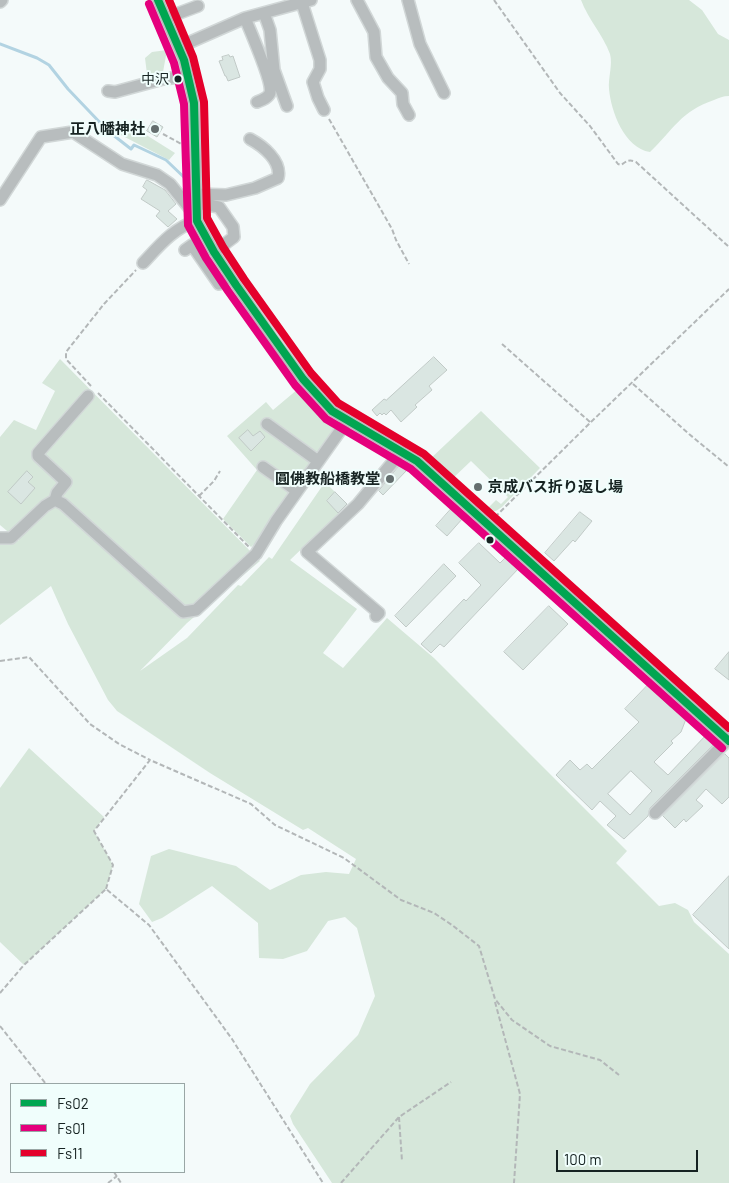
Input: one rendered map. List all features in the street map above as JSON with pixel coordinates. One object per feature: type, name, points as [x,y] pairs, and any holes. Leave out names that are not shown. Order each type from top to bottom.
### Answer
[{"type":"street","points":[[158,0],[179,47],[194,103],[196,208],[214,252],[276,344],[332,411],[417,461],[728,741],[655,814]]},
{"type":"street","points":[[357,0],[374,32],[376,57],[388,78],[402,93],[403,104],[409,115]]},
{"type":"street","points":[[408,0],[420,44],[444,93]]},
{"type":"street","points":[[179,47],[246,18],[306,1],[320,60],[320,70],[314,82],[318,98],[324,110]]},
{"type":"street","points":[[166,18],[191,5]]},
{"type":"street","points":[[264,13],[270,30],[274,70],[287,106]]},
{"type":"street","points":[[246,18],[270,89],[268,96],[257,102]]},
{"type":"street","points":[[108,91],[115,92],[188,76]]},
{"type":"street","points":[[0,200],[41,137],[73,132],[122,164],[157,175],[170,184],[196,208],[219,207],[222,209],[233,227],[234,237],[214,252]]},
{"type":"street","points":[[143,263],[166,239],[187,224],[196,208],[278,178],[278,168],[269,152],[264,146],[250,139]]},
{"type":"street","points":[[185,250],[192,245],[219,284],[230,276]]},
{"type":"street","points":[[0,538],[11,538],[45,506],[55,500],[66,482],[38,456],[38,453],[88,396]]},
{"type":"street","points":[[55,500],[63,504],[183,612],[196,610],[256,554],[297,491],[347,421]]},
{"type":"street","points":[[267,424],[318,461]]},
{"type":"street","points":[[376,616],[379,613],[307,552],[358,504],[402,451]]},
{"type":"street","points":[[263,467],[297,491]]},
{"type":"path","points":[[494,0],[560,93],[590,126],[618,164],[621,165],[631,160],[636,162],[729,247]]},
{"type":"path","points":[[324,110],[392,229],[409,264]]},
{"type":"path","points":[[164,134],[196,152]]},
{"type":"path","points":[[143,263],[104,304],[66,352],[66,360],[256,554]]},
{"type":"path","points":[[488,524],[729,289]]},
{"type":"path","points":[[502,344],[590,423]]},
{"type":"path","points":[[632,384],[729,467]]},
{"type":"path","points":[[199,496],[214,481],[220,471]]},
{"type":"path","points":[[0,661],[29,658],[90,724],[119,744],[150,760],[251,804],[275,825],[344,858],[401,900],[434,914],[479,946],[520,1094],[514,1183]]},
{"type":"path","points":[[0,993],[24,965],[106,889],[113,865],[94,831],[150,760]]},
{"type":"path","points":[[106,889],[149,926],[232,1039],[322,1183]]},
{"type":"path","points":[[495,999],[512,1020],[550,1046],[600,1060],[619,1075]]},
{"type":"path","points":[[0,1026],[45,1083]]},
{"type":"path","points":[[341,1183],[399,1117],[451,1082]]},
{"type":"path","points":[[399,1117],[402,1161]]},
{"type":"path","points":[[115,1173],[121,1183]]},
{"type":"path","points":[[108,1183],[117,1176]]},
{"type":"green space","points":[[581,0],[689,0],[702,10],[718,34],[729,40],[729,96],[703,104],[685,115],[650,152],[633,144],[620,127],[610,98],[610,54]]},
{"type":"green space","points":[[167,50],[163,72],[147,74],[145,58],[152,52]]},
{"type":"green space","points":[[132,126],[175,153],[169,160],[119,134]]},
{"type":"green space","points":[[60,359],[260,561],[187,623],[140,671],[187,638],[238,585],[241,586],[269,557],[272,559],[325,482],[335,492],[327,501],[339,513],[290,560],[357,609],[323,653],[343,668],[387,618],[434,658],[627,851],[616,863],[659,906],[675,903],[688,910],[694,922],[729,954],[729,1183],[332,1183],[293,1124],[290,1116],[310,1084],[358,1035],[375,996],[357,928],[345,917],[328,921],[307,951],[283,959],[259,958],[258,923],[212,886],[162,918],[152,922],[139,904],[151,856],[169,849],[236,866],[270,890],[301,875],[326,872],[349,874],[356,859],[308,828],[303,830],[210,773],[117,711],[108,700],[68,624],[51,586],[0,625],[0,541],[19,541],[0,525],[0,437],[14,420],[36,430],[55,391],[42,383]]},
{"type":"green space","points":[[298,389],[337,428],[258,541],[251,547],[223,519],[257,470],[227,436],[266,402],[273,410]]},
{"type":"green space","points":[[481,411],[540,468],[496,511],[485,511],[496,500],[501,504],[508,497],[471,461],[451,480],[429,460]]},
{"type":"green space","points":[[29,748],[104,817],[94,831],[113,865],[106,889],[24,965],[0,942],[0,788]]},
{"type":"building","points":[[229,55],[230,57],[233,56],[240,77],[228,81],[219,61],[223,60],[222,57]]},
{"type":"building","points":[[153,121],[163,127],[157,137],[147,131]]},
{"type":"building","points":[[147,180],[165,190],[176,204],[168,211],[177,219],[168,227],[156,216],[160,211],[141,199],[147,190],[143,187]]},
{"type":"building","points":[[434,357],[447,370],[429,386],[432,390],[415,405],[417,407],[401,422],[391,410],[386,415],[380,413],[377,416],[372,410]]},
{"type":"building","points":[[248,430],[253,436],[260,431],[265,437],[251,451],[239,438]]},
{"type":"building","points":[[401,464],[407,470],[383,495],[379,491]]},
{"type":"building","points":[[27,471],[33,477],[28,482],[35,488],[21,504],[8,492]]},
{"type":"building","points":[[335,492],[347,504],[338,513],[327,501]]},
{"type":"building","points":[[452,508],[463,518],[447,536],[436,526]]},
{"type":"building","points":[[580,512],[592,521],[575,542],[573,540],[554,561],[545,553]]},
{"type":"building","points":[[479,543],[500,563],[507,556],[519,568],[444,647],[440,644],[431,653],[421,644],[464,599],[466,601],[481,585],[459,563]]},
{"type":"building","points":[[444,564],[456,576],[406,627],[395,616]]},
{"type":"building","points":[[549,606],[568,624],[523,670],[504,652]]},
{"type":"building","points":[[729,652],[729,680],[715,669]]},
{"type":"building","points":[[648,685],[670,707],[674,707],[682,712],[686,719],[681,732],[654,762],[668,775],[707,734],[716,742],[650,808],[648,816],[624,839],[607,825],[616,816],[600,801],[592,810],[556,775],[570,760],[580,770],[587,764],[592,769],[639,722],[625,709]],"holes":[[[631,771],[652,791],[630,815],[608,794]]]},
{"type":"building","points":[[725,754],[729,758],[729,797],[722,804],[706,789],[696,800],[703,806],[686,822],[684,819],[675,828],[663,816]]},
{"type":"building","points":[[729,876],[729,949],[693,915]]},
{"type":"waterway","points":[[0,44],[37,58],[49,65],[68,89],[108,131],[131,149],[134,145],[166,160],[189,182]]},
{"type":"transit line","name":"Fs02","points":[[158,0],[184,60],[194,103],[197,221],[214,252],[236,285],[303,379],[332,411],[417,461],[729,741]]},
{"type":"transit line","name":"Fs11","points":[[169,0],[193,57],[204,102],[207,218],[244,279],[311,373],[338,403],[424,454],[729,728]]},
{"type":"transit line","name":"Fs01","points":[[149,4],[174,63],[184,104],[188,225],[206,258],[228,291],[295,385],[326,419],[411,469],[722,748]]},
{"type":"place","name":"中沢","points":[[178,79]]},
{"type":"place","name":"正八幡神社","points":[[155,129]]},
{"type":"place","name":"圓佛教船橋教堂","points":[[390,479]]},
{"type":"place","name":"京成バス折り返し場","points":[[478,487]]}]
